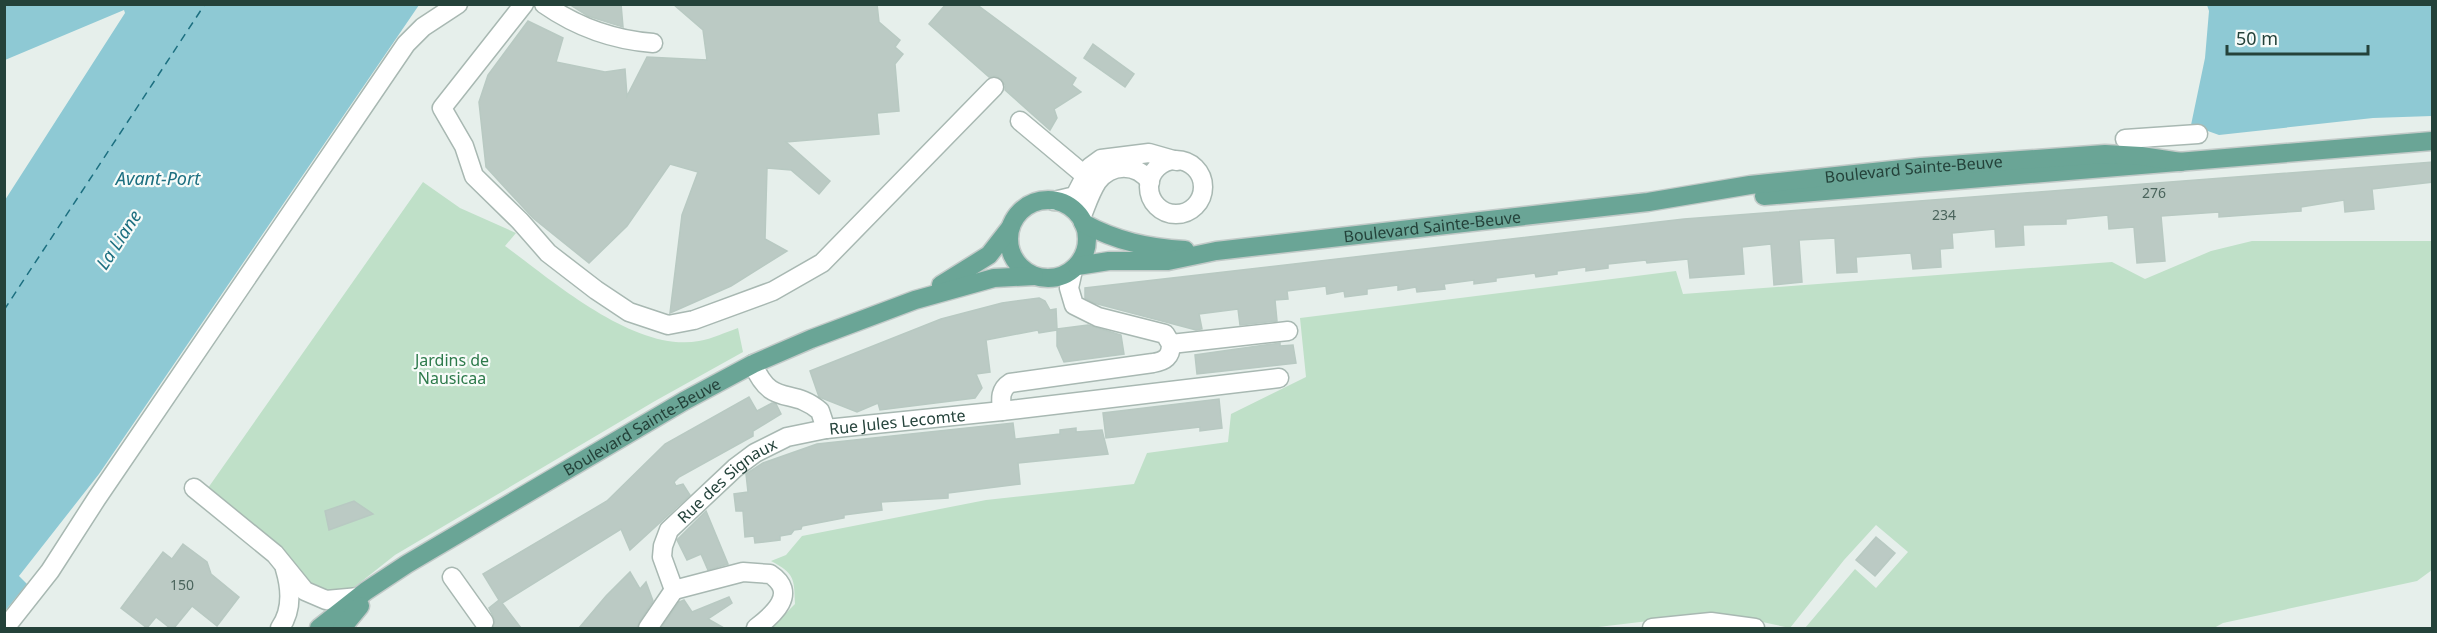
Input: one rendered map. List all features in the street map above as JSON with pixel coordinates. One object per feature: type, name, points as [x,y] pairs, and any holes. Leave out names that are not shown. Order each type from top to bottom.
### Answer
[{"type":"main road","name":"Boulevard Sainte-Beuve","points":[[1075,268],[1109,261],[1168,261],[1216,251],[1648,202],[1750,185],[1947,164],[2105,154],[2181,162],[2433,141]]},
{"type":"main road","points":[[1038,201],[1054,201],[1071,207],[1082,220],[1087,234],[1087,246],[1075,268],[1054,278],[1034,276],[1020,267],[1013,257],[1009,245],[1010,228],[1018,214],[1027,206],[1038,201]]},
{"type":"main road","name":"Boulevard Sainte-Beuve","points":[[1082,220],[1114,238],[1138,245],[1216,251]]},
{"type":"main road","name":"Boulevard Sainte-Beuve","points":[[915,300],[983,259],[995,249],[1010,228]]},
{"type":"main road","name":"Boulevard Sainte-Beuve","points":[[319,628],[383,580],[666,411],[753,364],[811,339],[915,300],[994,278],[1034,276]]},
{"type":"main road","name":"Boulevard Sainte-Beuve","points":[[342,628],[383,580]]},
{"type":"street","points":[[5,628],[54,566],[97,498],[406,44],[423,27],[458,4]]},
{"type":"street","points":[[524,4],[442,108],[464,146],[474,176],[520,221],[548,253],[629,312],[668,324],[694,320],[773,291],[822,263],[994,87]]},
{"type":"street","points":[[544,4],[568,20],[591,30],[619,38],[653,43]]},
{"type":"street","points":[[1020,121],[1090,180]]},
{"type":"street","points":[[2125,139],[2198,134]]},
{"type":"street","points":[[1082,220],[1093,164],[1101,159],[1149,153],[1177,161],[1195,169],[1202,181],[1201,196],[1193,208],[1180,214],[1170,213],[1162,210],[1150,195],[1153,173],[1160,166],[1177,161]]},
{"type":"street","points":[[1054,201],[1073,197],[1090,180],[1113,170],[1130,167],[1141,171],[1150,182]]},
{"type":"street","points":[[1002,411],[1002,389],[1010,383],[1160,362],[1169,356],[1171,344],[1168,336],[1098,317],[1077,307],[1072,302],[1069,292],[1075,268]]},
{"type":"street","points":[[1171,344],[1288,331]]},
{"type":"street","name":"Rue Jules Lecomte","points":[[753,364],[760,380],[769,390],[802,401],[820,411],[826,429],[1002,411],[1278,378]]},
{"type":"street","name":"Rue des Signaux","points":[[674,590],[662,557],[665,537],[675,523],[725,476],[755,453],[787,437],[826,429]]},
{"type":"street","points":[[194,488],[264,544],[301,587],[320,599],[340,600],[359,597]]},
{"type":"street","points":[[280,628],[287,617],[289,600],[289,587],[284,565]]},
{"type":"street","points":[[648,628],[674,590],[743,572],[770,574],[779,583],[781,603],[774,615],[756,628]]},
{"type":"street","points":[[452,577],[484,622]]},
{"type":"street","points":[[1652,628],[1701,622],[1755,628]]},
{"type":"green space","name":"Jardins de Nausicaa","points":[[423,182],[460,208],[516,233],[505,246],[571,295],[622,325],[648,336],[674,342],[704,340],[738,328],[743,352],[655,401],[395,555],[352,589],[314,591],[208,488]]},
{"type":"green space","points":[[2252,241],[2432,241],[2432,570],[2417,581],[2223,623],[2214,628],[1805,628],[1855,569],[1876,588],[1908,552],[1876,525],[1844,560],[1790,628],[1734,616],[1707,614],[1590,628],[771,628],[795,604],[792,578],[789,573],[771,561],[786,555],[802,536],[986,500],[1134,484],[1147,453],[1228,442],[1231,414],[1306,377],[1300,318],[1676,271],[1683,294],[2112,262],[2145,279],[2211,251]]},
{"type":"water","name":"Avant-Port","points":[[5,4],[419,5],[99,474],[19,576],[27,584],[5,611],[5,200],[125,13],[124,10],[5,60]]},
{"type":"water","points":[[2207,5],[2432,5],[2432,116],[2373,118],[2219,135],[2191,125],[2205,58],[2209,11]]},
{"type":"building","points":[[569,4],[621,4],[623,27],[588,16]]},
{"type":"building","points":[[673,4],[877,4],[879,22],[900,40],[895,47],[903,54],[895,64],[899,111],[877,113],[879,134],[786,142],[830,181],[819,194],[791,170],[767,168],[765,239],[787,251],[731,286],[670,313],[682,215],[698,172],[670,164],[627,226],[589,263],[533,218],[486,167],[479,102],[488,75],[528,21],[563,38],[556,62],[605,72],[625,69],[627,96],[647,57],[707,60],[703,30]]},
{"type":"building","points":[[946,4],[976,4],[1076,78],[1072,85],[1081,92],[1054,109],[1057,118],[1050,130],[1005,90],[1001,79],[996,76],[989,77],[929,24]]},
{"type":"building","points":[[1093,44],[1134,74],[1125,87],[1084,58]]},
{"type":"building","points":[[2433,162],[2433,182],[2372,189],[2374,209],[2345,212],[2344,200],[2301,207],[2301,211],[2219,217],[2219,212],[2161,216],[2165,261],[2137,263],[2134,227],[2109,229],[2108,215],[2066,219],[2066,224],[2023,225],[2024,245],[1996,247],[1995,229],[1952,233],[1953,248],[1940,249],[1941,267],[1913,269],[1911,253],[1856,257],[1857,272],[1837,273],[1835,238],[1799,240],[1802,282],[1774,285],[1771,244],[1742,247],[1744,274],[1690,278],[1688,259],[1647,263],[1646,260],[1608,264],[1608,268],[1586,271],[1586,267],[1557,271],[1557,274],[1536,277],[1535,273],[1496,278],[1496,281],[1474,284],[1474,280],[1444,284],[1445,289],[1417,292],[1416,287],[1398,290],[1398,285],[1367,289],[1367,294],[1345,297],[1344,291],[1327,294],[1326,286],[1287,291],[1288,299],[1275,300],[1277,321],[1240,325],[1238,309],[1199,314],[1202,329],[1196,330],[1094,303],[1085,298],[1085,288],[1684,219]]},
{"type":"building","points":[[1039,298],[1045,301],[1050,310],[1056,309],[1057,329],[1088,325],[1121,335],[1124,354],[1064,362],[1057,346],[1057,330],[1039,333],[1038,330],[986,340],[990,372],[976,374],[982,388],[975,398],[880,410],[878,403],[857,412],[819,397],[810,371],[941,319],[1002,303]]},
{"type":"building","points":[[1280,343],[1280,346],[1293,345],[1296,363],[1197,374],[1195,355]]},
{"type":"building","points":[[749,397],[757,411],[772,403],[776,404],[781,414],[753,431],[753,436],[679,477],[674,482],[676,486],[683,484],[690,495],[630,550],[621,529],[502,603],[521,628],[493,628],[495,620],[489,608],[499,600],[483,574],[607,501],[665,444]]},
{"type":"building","points":[[1219,399],[1222,428],[1200,431],[1200,427],[1106,438],[1103,413]]},
{"type":"building","points":[[1013,423],[1015,439],[1060,434],[1060,430],[1076,428],[1076,432],[1102,430],[1108,454],[1018,463],[1020,484],[948,493],[948,498],[881,502],[882,510],[844,515],[844,518],[802,526],[801,529],[794,530],[791,534],[780,536],[780,540],[755,543],[754,536],[745,537],[743,511],[736,511],[734,494],[748,492],[746,474],[763,463],[817,444]]},
{"type":"building","points":[[354,501],[373,514],[329,530],[325,511]]},
{"type":"building","points":[[706,511],[728,564],[708,570],[701,554],[687,560],[677,540]]},
{"type":"building","points":[[1876,537],[1895,553],[1875,576],[1856,560]]},
{"type":"building","points":[[183,544],[207,562],[211,574],[239,597],[217,626],[192,606],[174,628],[170,628],[156,617],[147,628],[121,608],[163,552],[172,559]]},
{"type":"building","points":[[630,572],[640,589],[646,582],[653,601],[637,628],[579,628],[606,596]]},
{"type":"building","points":[[729,597],[732,603],[708,619],[724,628],[661,628],[679,602],[684,600],[692,612]]},
{"type":"ferry route","points":[[4,310],[205,4]]},
{"type":"water label","name":"La Liane","points":[[119,240]]}]
